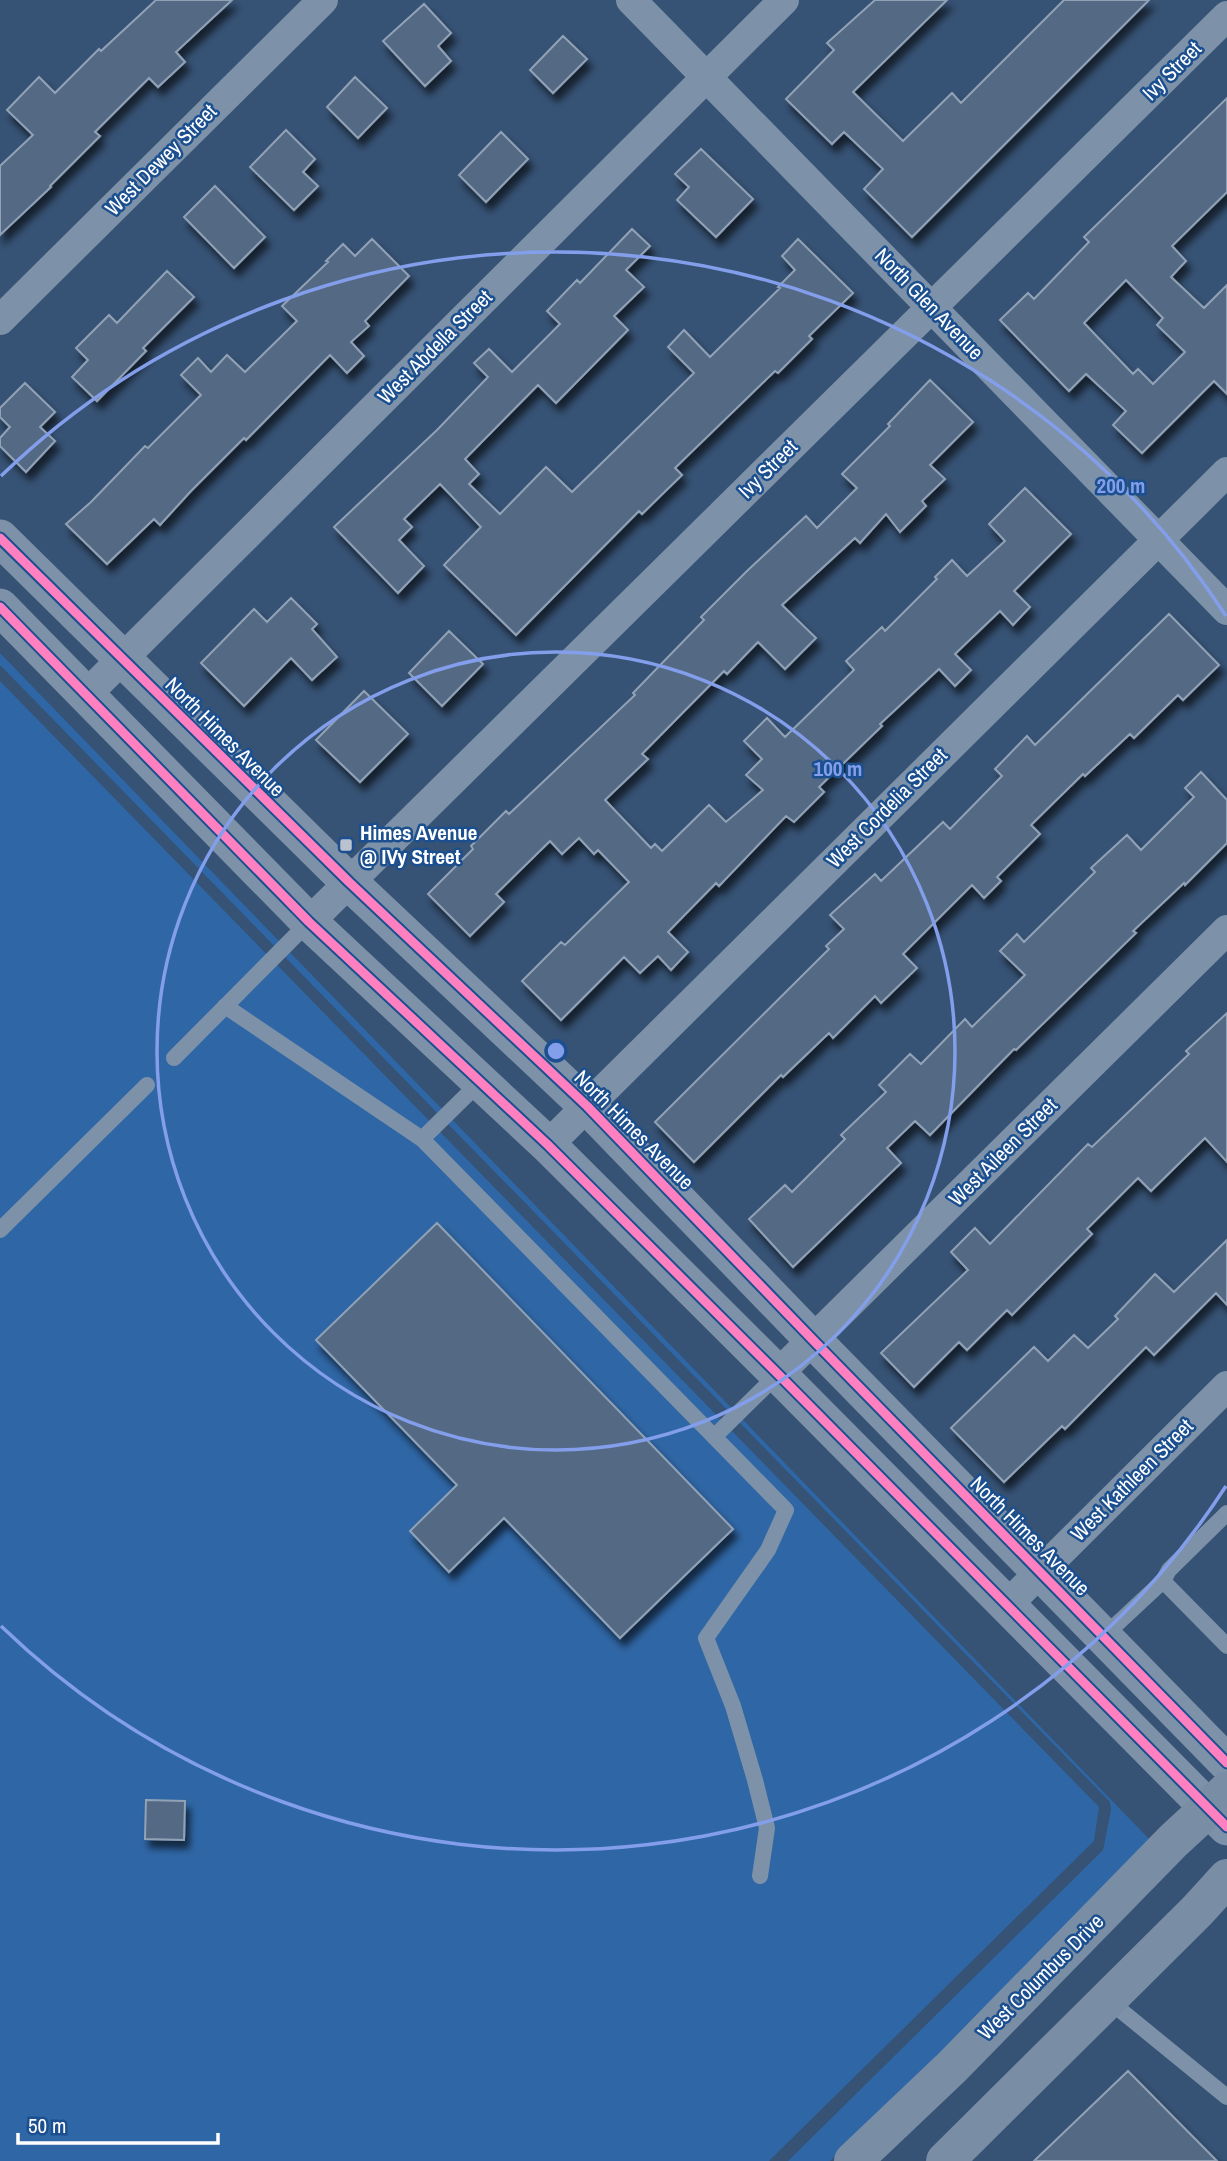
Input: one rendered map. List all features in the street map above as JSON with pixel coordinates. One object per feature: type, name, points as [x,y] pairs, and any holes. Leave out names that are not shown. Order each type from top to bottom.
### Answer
[{"type":"main road","name":"West Columbus Drive","points":[[853,2161],[1221,1808]]},
{"type":"main road","points":[[945,2161],[1227,1878]]},
{"type":"street","name":"West Dewey Street","points":[[0,320],[323,0]]},
{"type":"street","name":"North Glen Avenue","points":[[631,0],[1227,610]]},
{"type":"street","name":"West Abdella Street","points":[[87,694],[784,0]]},
{"type":"street","name":"Ivy Street","points":[[309,922],[1227,16]]},
{"type":"street","name":"West Cordelia Street","points":[[548,1145],[1227,472]]},
{"type":"street","name":"North Himes Avenue","points":[[0,538],[349,882],[587,1106],[1227,1763]]},
{"type":"street","points":[[0,607],[309,922],[548,1145],[1007,1605],[1221,1808]]},
{"type":"street","name":"West Aileen Street","points":[[778,1374],[1227,930]]},
{"type":"street","name":"West Kathleen Street","points":[[1007,1605],[1227,1386]]},
{"type":"lane","points":[[174,1058],[309,922]]},
{"type":"lane","points":[[225,1006],[422,1139],[786,1510],[768,1550],[706,1638],[733,1706],[767,1828],[760,1876]]},
{"type":"lane","points":[[422,1139],[480,1082]]},
{"type":"lane","points":[[0,1230],[148,1085]]},
{"type":"lane","points":[[714,1437],[778,1374]]},
{"type":"lane","points":[[1104,1636],[1163,1581],[1169,1570],[1227,1513]]},
{"type":"lane","points":[[1163,1581],[1227,1646]]},
{"type":"lane","points":[[1108,2000],[1227,2096]]},
{"type":"shaded area","points":[[0,653],[1155,1845],[830,2161],[788,2161],[1103,1850],[1111,1810],[1110,1802],[0,665]]},
{"type":"shaded area","points":[[0,681],[1099,1807],[1094,1841],[769,2161],[0,2161]]},
{"type":"building","points":[[156,0],[232,0],[176,52],[185,62],[158,87],[149,78],[95,132],[100,136],[0,235],[0,166],[33,135],[7,110],[39,77],[55,93],[99,49],[101,51]]},
{"type":"building","points":[[875,0],[947,0],[853,92],[903,141],[952,93],[961,103],[1064,0],[1149,0],[912,237],[864,189],[883,169],[844,132],[832,144],[786,99],[834,50],[827,43]]},
{"type":"building","points":[[424,4],[451,33],[438,46],[451,61],[425,86],[383,41]]},
{"type":"building","points":[[563,36],[587,59],[553,93],[530,70]]},
{"type":"building","points":[[355,77],[387,108],[358,138],[327,107]]},
{"type":"building","points":[[1227,98],[1227,192],[1172,246],[1186,261],[1171,277],[1204,308],[1227,285],[1227,394],[1214,381],[1142,453],[1113,425],[1126,411],[1086,374],[1069,391],[1000,320],[1028,293],[1034,299],[1089,242],[1084,237]],"holes":[[[1126,280],[1163,318],[1157,325],[1185,352],[1153,384],[1138,369],[1133,374],[1084,323]]]},
{"type":"building","points":[[286,130],[315,159],[303,172],[318,186],[294,210],[250,167]]},
{"type":"building","points":[[501,132],[528,159],[486,202],[459,175]]},
{"type":"building","points":[[701,149],[753,199],[716,237],[677,200],[689,187],[675,174]]},
{"type":"building","points":[[215,186],[265,237],[234,268],[184,217]]},
{"type":"building","points":[[632,229],[650,246],[626,270],[644,287],[614,316],[628,330],[556,403],[538,385],[465,459],[479,474],[469,484],[500,514],[546,467],[572,492],[694,373],[668,347],[684,330],[710,357],[795,270],[782,256],[798,239],[853,293],[809,336],[812,339],[778,373],[775,371],[675,468],[682,475],[642,514],[639,511],[516,635],[444,565],[481,527],[440,484],[404,519],[412,527],[399,540],[424,566],[398,593],[334,527],[437,430],[488,377],[474,363],[489,349],[512,372],[560,324],[547,311],[577,280],[580,283]]},
{"type":"building","points":[[372,239],[409,276],[365,321],[369,326],[351,342],[364,356],[347,373],[330,355],[191,491],[160,525],[154,519],[107,564],[66,524],[201,395],[181,375],[198,358],[211,372],[227,355],[245,372],[297,321],[282,306],[343,244],[355,256]]},
{"type":"building","points":[[167,271],[194,297],[143,348],[146,351],[97,401],[72,377],[88,360],[76,348],[109,315],[117,323]]},
{"type":"building","points":[[930,380],[973,422],[930,465],[945,479],[922,501],[926,506],[900,532],[886,514],[860,543],[855,538],[782,605],[816,638],[785,669],[758,642],[727,674],[724,671],[642,754],[648,759],[605,800],[651,848],[655,844],[662,851],[709,805],[726,822],[763,790],[746,775],[762,759],[744,741],[767,718],[785,737],[854,670],[846,661],[882,627],[885,631],[937,579],[935,577],[952,560],[967,576],[1005,541],[989,524],[1025,488],[1071,534],[1014,591],[1030,607],[1013,625],[1000,611],[955,654],[971,670],[955,686],[939,669],[880,724],[882,726],[819,787],[824,792],[794,822],[786,816],[719,886],[716,883],[668,932],[688,952],[671,970],[658,956],[640,973],[624,957],[561,1020],[522,981],[561,942],[565,945],[629,882],[598,850],[594,854],[579,838],[562,854],[550,841],[496,894],[504,902],[470,936],[428,894],[506,811],[509,814],[635,695],[633,693],[704,620],[701,617],[747,571],[806,516],[817,528],[857,488],[842,474],[890,426],[888,424]]},
{"type":"building","points":[[25,383],[55,412],[40,427],[55,441],[26,472],[0,446],[0,438],[10,427],[0,417],[0,408]]},
{"type":"building","points":[[291,598],[317,624],[312,629],[337,657],[312,680],[291,658],[244,706],[201,663],[254,609],[267,622]]},
{"type":"building","points":[[1169,614],[1219,665],[1183,700],[1178,695],[1134,738],[1130,734],[1085,776],[1083,774],[1031,825],[1040,834],[997,877],[1001,881],[984,898],[972,885],[903,954],[917,968],[881,1003],[875,996],[833,1038],[829,1033],[783,1077],[781,1075],[694,1162],[655,1122],[829,949],[826,946],[844,929],[830,915],[875,874],[881,881],[943,822],[950,829],[1002,776],[995,769],[1027,736],[1035,745]]},
{"type":"building","points":[[449,631],[483,664],[442,706],[409,673]]},
{"type":"building","points":[[364,691],[408,734],[360,782],[316,740]]},
{"type":"building","points":[[1201,772],[1227,800],[1227,843],[1133,931],[1136,933],[1016,1050],[1014,1049],[930,1135],[915,1121],[887,1148],[901,1163],[793,1267],[749,1219],[785,1185],[792,1192],[845,1139],[841,1135],[886,1092],[879,1085],[910,1054],[921,1064],[965,1019],[972,1027],[1025,975],[1000,951],[1017,934],[1024,942],[1095,872],[1091,868],[1127,835],[1141,850],[1194,797],[1185,788]]},
{"type":"building","points":[[1227,1013],[1227,1162],[1205,1138],[1151,1191],[1138,1178],[1087,1229],[1092,1234],[1012,1315],[1007,1310],[967,1350],[959,1342],[914,1387],[881,1353],[968,1270],[951,1252],[975,1228],[990,1244],[1088,1144],[1092,1147],[1189,1054],[1186,1051]]},
{"type":"building","points":[[437,1223],[733,1529],[620,1638],[504,1518],[449,1572],[410,1531],[457,1485],[316,1340]]},
{"type":"building","points":[[1227,1240],[1227,1305],[1216,1293],[1154,1355],[1146,1347],[1065,1429],[1062,1426],[1004,1482],[951,1428],[1034,1347],[1048,1361],[1074,1335],[1088,1348],[1118,1319],[1115,1316],[1155,1274],[1174,1292]]},
{"type":"building","points":[[146,1800],[185,1801],[184,1840],[145,1839]]},
{"type":"building","points":[[1128,2071],[1217,2161],[1034,2161]]},
{"type":"cycle path","points":[[0,538],[349,882],[587,1106],[1227,1763]]},
{"type":"cycle path","points":[[0,607],[309,922],[548,1145],[1227,1827]]},
{"type":"place","name":"Himes Avenue @ IVy Street","points":[[346,845]]}]
